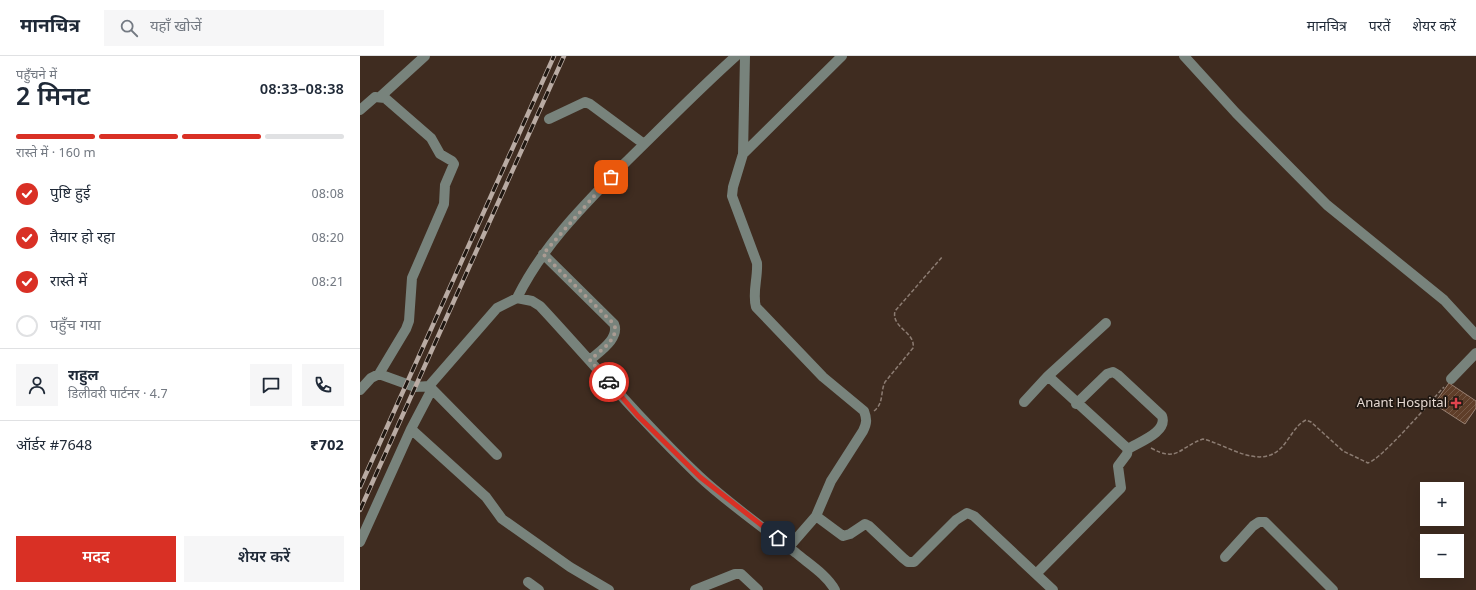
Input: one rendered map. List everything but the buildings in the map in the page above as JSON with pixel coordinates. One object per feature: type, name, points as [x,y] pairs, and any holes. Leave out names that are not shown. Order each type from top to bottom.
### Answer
[{"type":"street","points":[[360,110],[375,97],[381,96],[425,56]]},
{"type":"street","points":[[360,542],[431,387],[497,308],[517,298],[526,279],[543,254],[600,188],[736,56]]},
{"type":"street","points":[[745,56],[743,154],[732,187],[732,196],[757,263],[758,272],[754,299],[756,307],[823,378],[864,411],[867,417],[863,430],[831,481],[816,516],[789,547]]},
{"type":"street","points":[[743,154],[842,56]]},
{"type":"street","points":[[1184,56],[1236,113],[1327,205],[1444,300],[1476,334]]},
{"type":"street","points":[[361,386],[379,374],[409,321],[412,278],[444,204],[445,184],[454,164],[452,160],[440,154],[431,138],[381,96]]},
{"type":"street","points":[[549,120],[585,102],[590,104],[644,144]]},
{"type":"street","points":[[543,254],[614,324],[616,330],[615,336],[590,360]]},
{"type":"street","points":[[517,298],[540,306],[590,360],[638,416],[700,477],[831,582],[835,590]]},
{"type":"street","points":[[1024,402],[1048,376],[1106,323]]},
{"type":"street","points":[[1451,380],[1476,353]]},
{"type":"street","points":[[1036,574],[1117,493],[1121,488],[1118,466],[1127,454],[1128,449],[1160,429],[1164,420],[1162,416],[1113,372],[1107,374],[1076,404]]},
{"type":"street","points":[[379,374],[415,387],[431,387],[497,455]]},
{"type":"street","points":[[1048,376],[1076,404],[1128,449]]},
{"type":"street","points":[[411,429],[486,497],[502,519],[570,567],[609,590]]},
{"type":"street","points":[[816,516],[843,536],[850,534],[865,524],[870,526],[903,558],[908,562],[914,562],[956,520],[967,513],[974,516],[1053,590]]},
{"type":"street","points":[[1225,557],[1253,526],[1259,522],[1265,522],[1333,590]]},
{"type":"street","points":[[695,590],[735,574],[741,574],[758,590]]},
{"type":"street","points":[[528,582],[539,590]]},
{"type":"path","points":[[867,417],[880,405],[882,388],[885,382],[913,348],[914,344],[911,338],[896,322],[894,317],[895,311],[942,256]]},
{"type":"path","points":[[1140,442],[1166,455],[1173,454],[1203,439],[1255,457],[1277,452],[1301,422],[1306,420],[1311,422],[1348,455],[1368,463],[1372,462],[1386,448],[1451,380]]},
{"type":"railway","points":[[360,487],[554,56]]},
{"type":"railway","points":[[360,510],[564,56]]},
{"type":"way so far","points":[[609,382],[590,360],[615,336],[616,330],[614,324],[543,254],[611,177]]},
{"type":"place","name":"Anant Hospital","points":[[1456,403]]},
{"type":"route","points":[[609,382],[638,416],[700,477],[778,538]]}]
